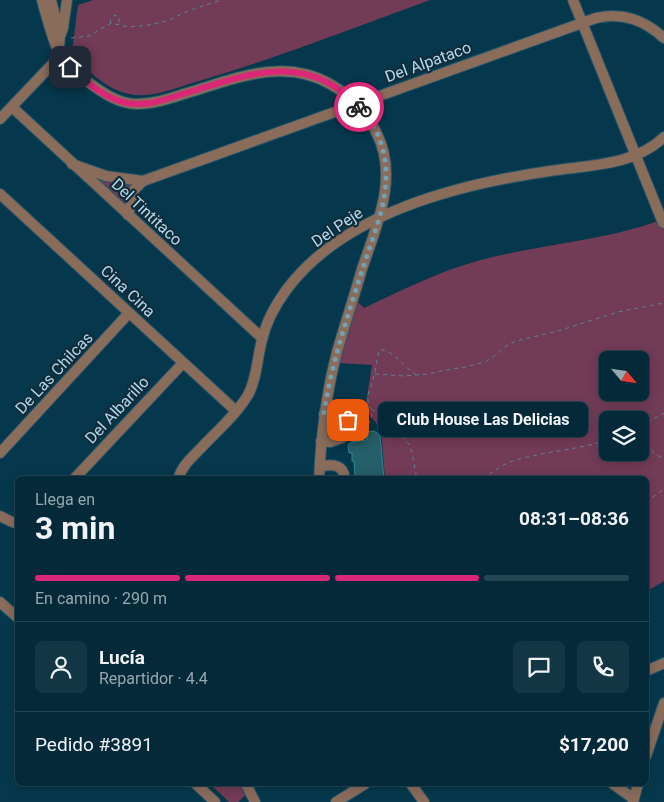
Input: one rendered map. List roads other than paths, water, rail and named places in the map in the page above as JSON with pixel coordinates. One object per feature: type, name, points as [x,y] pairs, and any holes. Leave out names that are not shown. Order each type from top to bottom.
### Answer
[{"type":"street","points":[[42,0],[49,26],[60,53],[78,75],[112,98],[138,104],[162,101],[249,74],[279,70],[295,71],[336,87],[357,104],[372,124],[383,150],[386,180],[383,206],[328,388],[321,441],[319,476]]},
{"type":"street","points":[[51,0],[66,36]]},
{"type":"street","points":[[0,119],[60,53],[66,36],[64,28],[67,0]]},
{"type":"street","points":[[574,0],[663,223]]},
{"type":"street","name":"Del Alpataco","points":[[72,164],[106,176],[143,181],[582,22],[604,16],[628,17],[645,24],[664,38]]},
{"type":"street","name":"Del Tintitaco","points":[[12,107],[262,338]]},
{"type":"street","name":"Del Peje","points":[[179,476],[189,461],[236,411],[251,389],[262,338],[280,300],[303,271],[325,250],[380,217],[450,192],[484,183],[637,156],[650,149],[664,137]]},
{"type":"street","points":[[128,215],[134,190],[129,180]]},
{"type":"street","name":"Del Alpataco","points":[[134,190],[143,181]]},
{"type":"street","name":"Cina Cina","points":[[0,194],[236,411]]},
{"type":"street","name":"De Las Chilcas","points":[[0,453],[129,313]]},
{"type":"street","name":"Del Albarillo","points":[[77,476],[183,363]]},
{"type":"street","points":[[321,441],[330,442],[342,438],[349,424],[348,420],[341,415],[324,414]]},
{"type":"street","points":[[320,466],[336,465],[340,467],[344,476]]},
{"type":"street","points":[[0,516],[15,523]]},
{"type":"street","points":[[0,602],[15,615]]},
{"type":"street","points":[[649,670],[663,665]]},
{"type":"street","points":[[649,747],[664,703]]},
{"type":"street","points":[[198,786],[215,802]]},
{"type":"street","points":[[247,786],[255,802]]},
{"type":"street","points":[[336,802],[362,786]]},
{"type":"street","points":[[412,786],[424,802]]},
{"type":"street","points":[[615,786],[633,801],[637,786]]},
{"type":"place","name":"Club House Las Delicias","points":[[348,420]]}]
